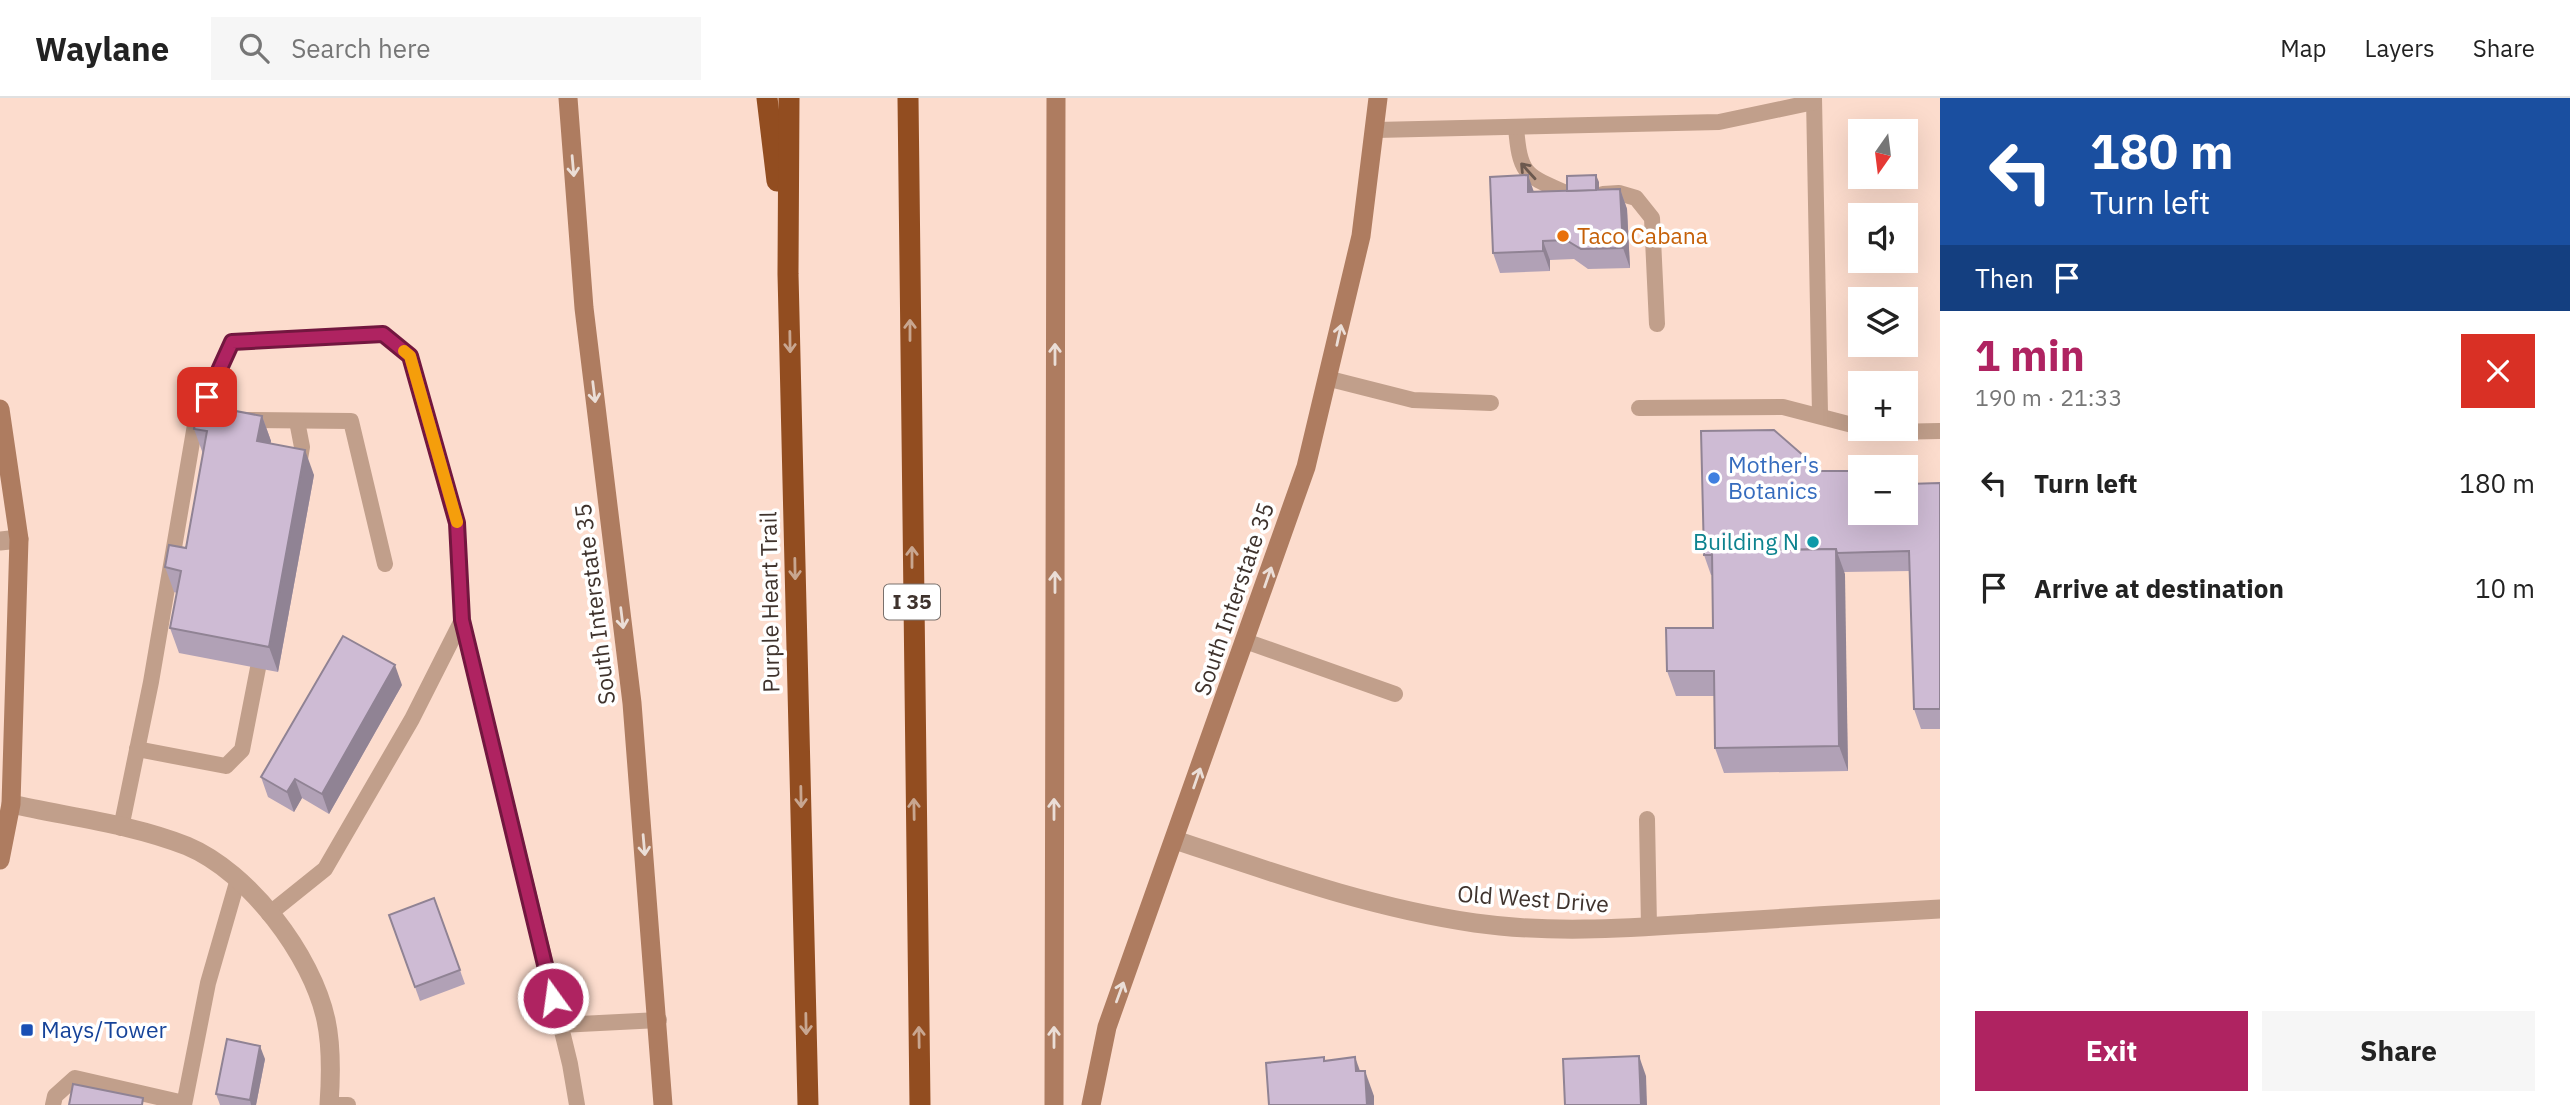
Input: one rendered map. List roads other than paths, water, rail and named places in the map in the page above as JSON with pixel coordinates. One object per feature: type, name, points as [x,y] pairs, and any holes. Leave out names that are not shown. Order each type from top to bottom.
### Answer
[{"type":"highway","points":[[767,98],[788,274]]},
{"type":"highway","name":"Purple Heart Trail","points":[[789,98],[788,274],[808,1105]]},
{"type":"highway","name":"I 35","points":[[908,98],[920,1105]]},
{"type":"main road","name":"South Interstate 35","points":[[568,98],[584,308],[632,702],[659,1020],[663,1105]]},
{"type":"main road","points":[[1054,1105],[1056,98]]},
{"type":"main road","name":"South Interstate 35","points":[[1091,1105],[1107,1027],[1306,467],[1361,236],[1378,98]]},
{"type":"main road","points":[[0,408],[10,540],[11,804],[0,860]]},
{"type":"street","points":[[11,804],[121,828],[187,846],[239,879],[291,942],[312,979],[326,1019],[331,1061],[329,1105]]},
{"type":"street","name":"Old West Drive","points":[[1175,840],[1327,891],[1410,912],[1478,923],[1546,929],[1649,927],[1940,909]]},
{"type":"lane","points":[[1376,130],[1719,122],[1814,100],[1820,414]]},
{"type":"lane","points":[[1516,127],[1518,160],[1530,177],[1570,195]]},
{"type":"lane","points":[[1599,194],[1619,193],[1636,198],[1652,218],[1657,324]]},
{"type":"lane","points":[[121,828],[209,419],[232,342],[383,334],[410,356],[457,523],[462,620],[577,1105]]},
{"type":"lane","points":[[1329,379],[1413,401],[1491,403]]},
{"type":"lane","points":[[1639,408],[1783,407],[1820,414],[1848,423]]},
{"type":"lane","points":[[209,419],[351,421],[384,564]]},
{"type":"lane","points":[[297,421],[302,447],[298,472]]},
{"type":"lane","points":[[1918,431],[1940,431]]},
{"type":"lane","points":[[269,914],[325,869],[412,719],[462,620]]},
{"type":"lane","points":[[1245,641],[1395,695]]},
{"type":"lane","points":[[137,749],[226,766],[242,750],[258,668]]},
{"type":"lane","points":[[1647,819],[1649,927]]},
{"type":"lane","points":[[54,1105],[55,1096],[75,1079],[184,1104],[208,983],[239,879]]},
{"type":"lane","points":[[560,1025],[659,1020]]},
{"type":"lane","points":[[329,1105],[348,1105]]},
{"type":"place","name":"Taco Cabana","points":[[1563,236]]},
{"type":"place","name":"Mother's Botanics","points":[[1714,478]]},
{"type":"place","name":"Building N","points":[[1813,542]]},
{"type":"place","name":"Mays/Tower","points":[[27,1030]]}]
